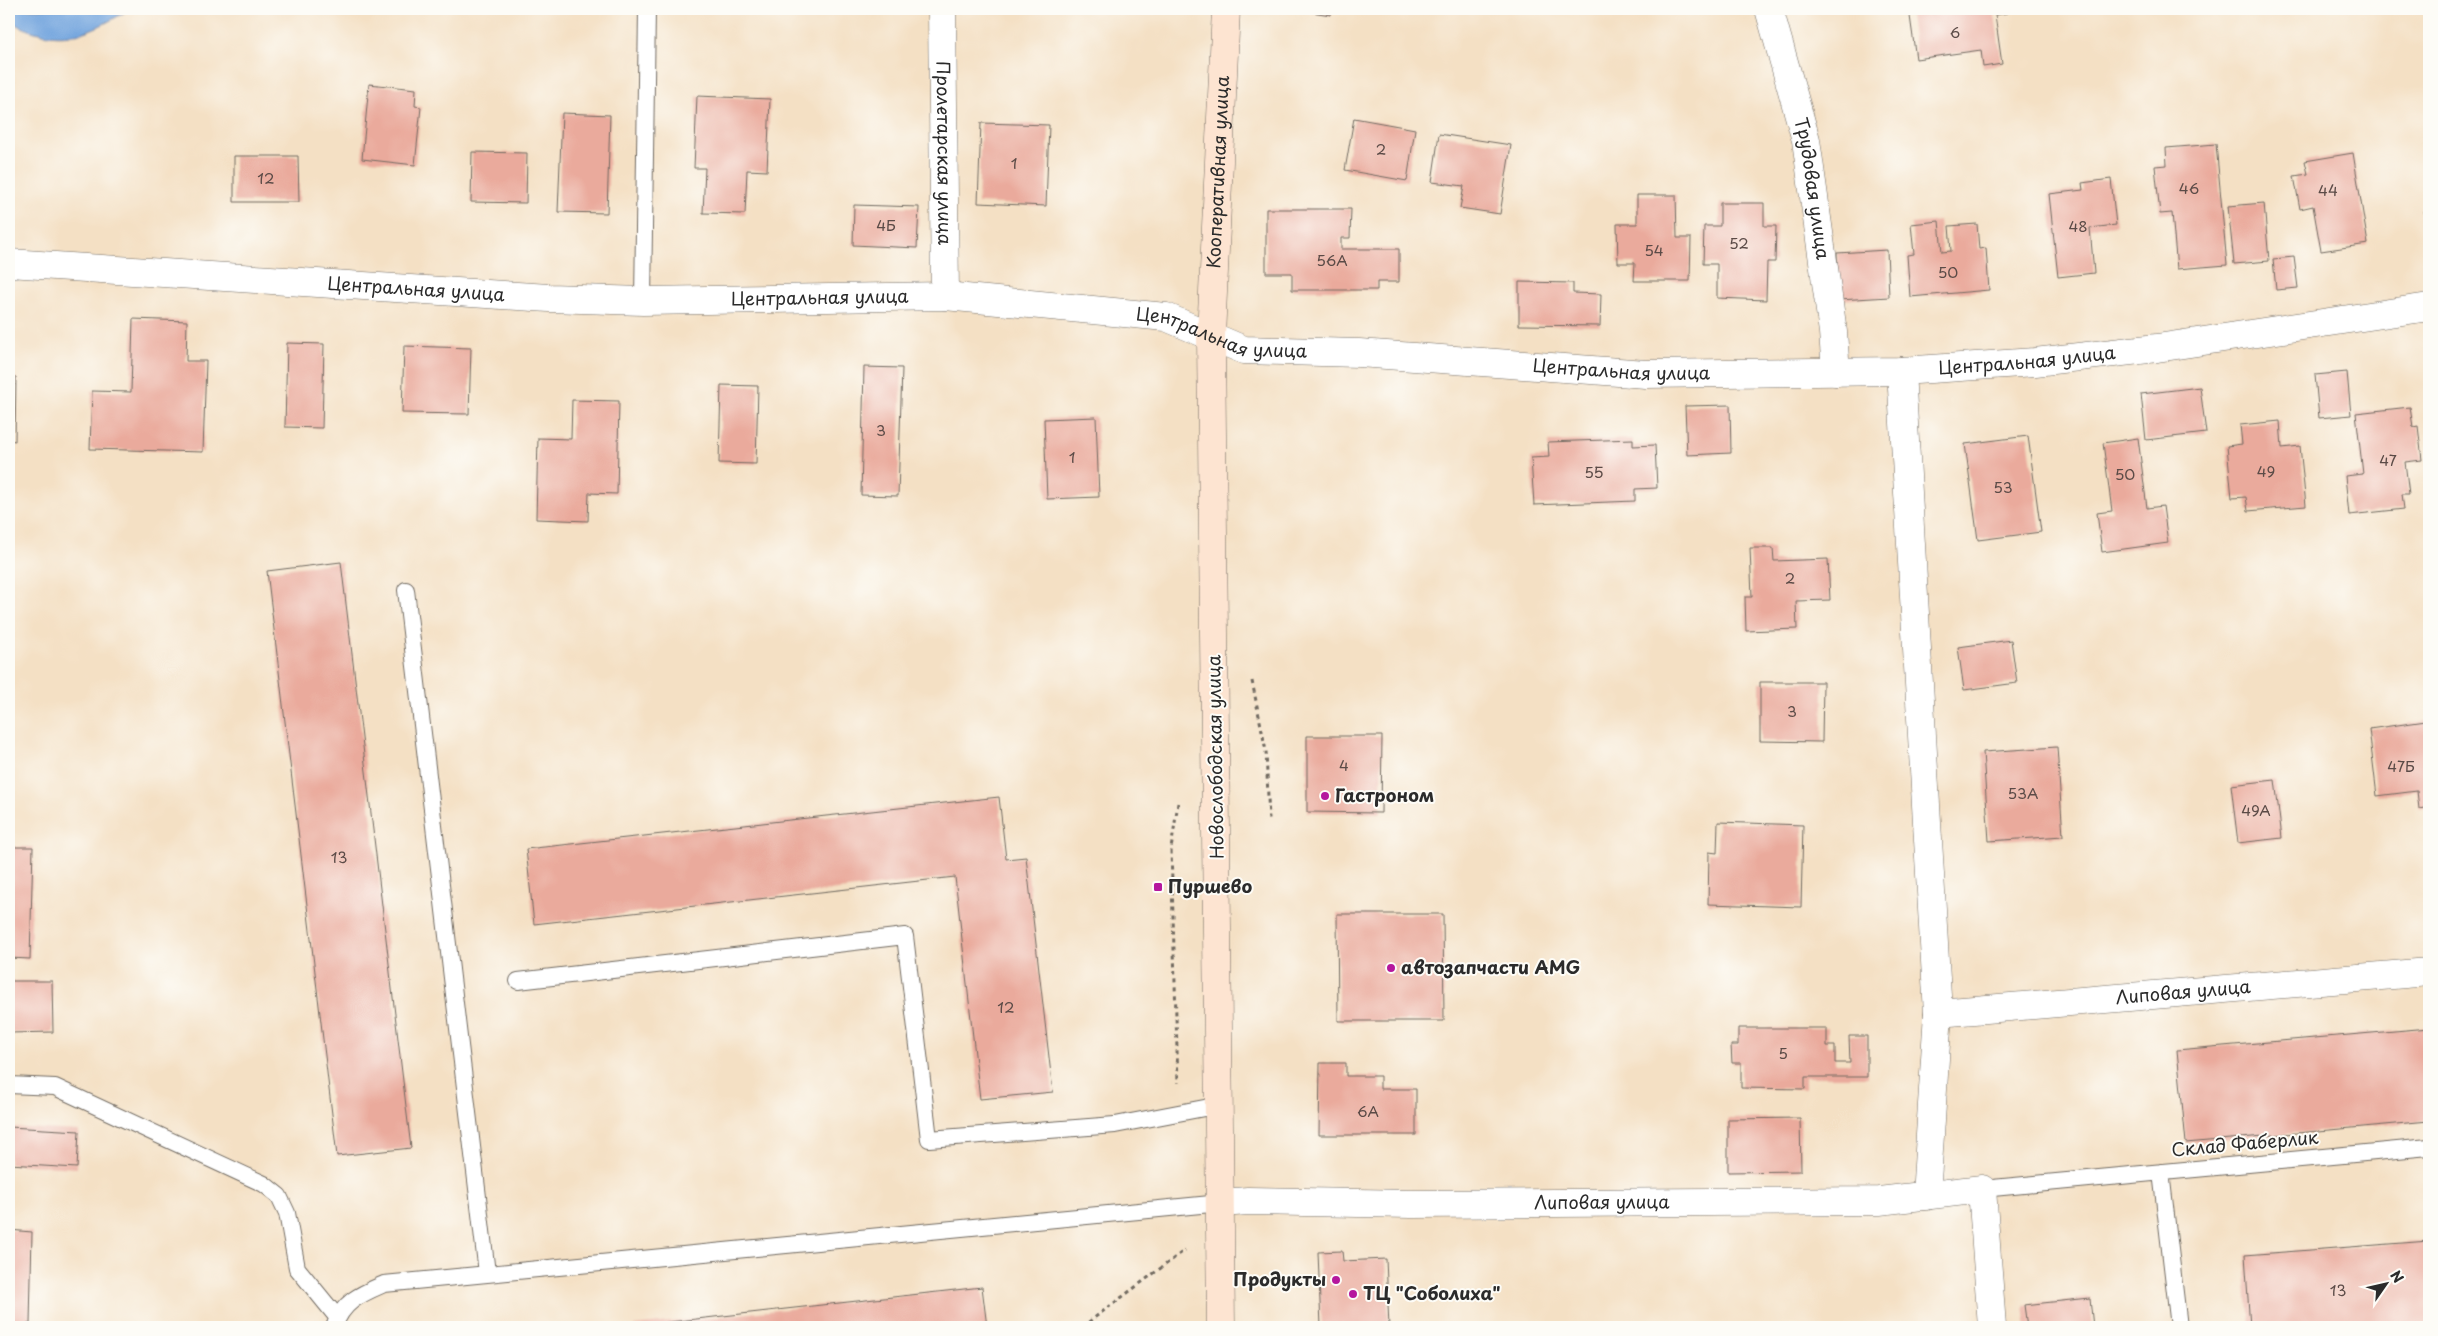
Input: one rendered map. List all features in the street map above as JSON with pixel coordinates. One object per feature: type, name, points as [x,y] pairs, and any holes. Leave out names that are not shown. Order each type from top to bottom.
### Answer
[{"type":"main road","name":"Кооперативная улица","points":[[1211,336],[1226,9]]},
{"type":"main road","name":"Новослободская улица","points":[[1211,336],[1222,1203],[1221,1327]]},
{"type":"street","name":"Пролетарская улица","points":[[942,9],[945,296]]},
{"type":"street","name":"Трудовая улица","points":[[1769,9],[1806,140],[1833,332],[1836,372]]},
{"type":"street","name":"Центральная улица","points":[[9,263],[549,298],[643,301],[945,296],[1166,318],[1244,350],[1359,353],[1646,374],[1902,371],[2035,362],[2147,349],[2429,307]]},
{"type":"street","points":[[1902,371],[1938,1013],[1926,1196]]},
{"type":"street","name":"Липовая улица","points":[[1938,1013],[2429,972]]},
{"type":"street","points":[[1982,1189],[1992,1327]]},
{"type":"street","name":"Липовая улица","points":[[1222,1203],[1248,1201],[1411,1204],[1869,1201],[1982,1189]]},
{"type":"lane","points":[[643,301],[647,9]]},
{"type":"lane","points":[[406,590],[487,1273]]},
{"type":"lane","points":[[518,981],[905,936],[929,1139],[1116,1125],[1220,1105]]},
{"type":"lane","points":[[9,1085],[55,1087],[264,1184],[279,1196],[287,1213],[297,1268],[336,1322],[354,1298],[384,1284],[1222,1203]]},
{"type":"lane","name":"Склад Фаберлик","points":[[2179,1327],[2161,1172],[2429,1147]]},
{"type":"lane","points":[[1982,1189],[2161,1172]]},
{"type":"path","points":[[1171,849],[1179,1112]]},
{"type":"path","points":[[1082,1327],[1201,1238],[1222,1238]]},
{"type":"water","points":[[9,9],[130,9],[85,32],[57,36],[26,29],[9,21]]},
{"type":"building","points":[[1291,9],[1332,9],[1331,15]]},
{"type":"building","points":[[1909,9],[2007,9],[2008,13],[1995,15],[2002,64],[1983,67],[1981,50],[1916,59]]},
{"type":"building","points":[[369,84],[416,89],[415,106],[421,107],[415,165],[362,159]]},
{"type":"building","points":[[697,96],[770,99],[767,171],[747,170],[745,214],[703,213],[705,168],[694,168]]},
{"type":"building","points":[[562,113],[610,115],[607,213],[558,212]]},
{"type":"building","points":[[1354,118],[1415,129],[1407,181],[1345,170]]},
{"type":"building","points":[[981,123],[1049,125],[1046,206],[978,203]]},
{"type":"building","points":[[1439,134],[1511,145],[1500,214],[1460,208],[1464,186],[1432,182]]},
{"type":"building","points":[[2216,144],[2227,265],[2177,269],[2172,213],[2160,214],[2155,166],[2167,165],[2166,148]]},
{"type":"building","points":[[472,152],[527,153],[526,203],[471,202]]},
{"type":"building","points":[[2353,153],[2368,244],[2321,251],[2313,206],[2300,209],[2294,176],[2308,174],[2305,161]]},
{"type":"building","points":[[234,156],[298,156],[299,202],[234,202]]},
{"type":"building","points":[[2111,179],[2116,225],[2090,228],[2094,273],[2058,277],[2049,194],[2083,190],[2082,183]]},
{"type":"building","points":[[1637,195],[1676,195],[1677,238],[1691,238],[1690,281],[1634,281],[1635,263],[1618,263],[1617,224],[1637,224]]},
{"type":"building","points":[[1720,203],[1764,203],[1764,226],[1776,226],[1775,262],[1767,262],[1766,300],[1717,298],[1717,264],[1703,264],[1704,226],[1720,226]]},
{"type":"building","points":[[2264,203],[2269,261],[2234,264],[2228,206]]},
{"type":"building","points":[[854,205],[919,207],[917,248],[853,245]]},
{"type":"building","points":[[1266,209],[1351,209],[1350,238],[1341,238],[1341,249],[1399,249],[1399,282],[1377,282],[1377,290],[1292,290],[1292,273],[1266,273]]},
{"type":"building","points":[[2424,211],[2429,211],[2429,237],[2428,237]]},
{"type":"building","points":[[1939,221],[1942,252],[1951,251],[1949,226],[1977,224],[1979,249],[1986,248],[1989,290],[1910,297],[1907,255],[1914,254],[1911,224]]},
{"type":"building","points":[[1887,250],[1889,297],[1839,300],[1837,253]]},
{"type":"building","points":[[2294,257],[2298,288],[2276,290],[2273,259]]},
{"type":"building","points":[[1519,282],[1573,283],[1573,293],[1601,294],[1600,326],[1519,325]]},
{"type":"building","points":[[133,319],[187,321],[186,361],[206,361],[203,452],[90,449],[92,391],[131,392]]},
{"type":"building","points":[[287,343],[324,344],[322,428],[285,427]]},
{"type":"building","points":[[404,346],[471,348],[469,414],[402,413]]},
{"type":"building","points":[[864,367],[902,368],[898,496],[861,495]]},
{"type":"building","points":[[2347,372],[2351,415],[2319,418],[2315,375]]},
{"type":"building","points":[[9,377],[16,377],[15,441],[9,440]]},
{"type":"building","points":[[721,385],[758,386],[756,464],[719,463]]},
{"type":"building","points":[[2200,387],[2206,433],[2146,440],[2141,394]]},
{"type":"building","points":[[572,400],[619,401],[617,494],[589,493],[588,521],[536,519],[538,438],[571,439]]},
{"type":"building","points":[[1730,405],[1731,453],[1687,455],[1685,406]]},
{"type":"building","points":[[2410,407],[2413,427],[2418,426],[2422,460],[2405,462],[2409,494],[2402,494],[2404,509],[2349,515],[2345,476],[2363,474],[2356,413]]},
{"type":"building","points":[[1096,417],[1099,497],[1047,499],[1044,419]]},
{"type":"building","points":[[2280,421],[2282,448],[2300,446],[2306,506],[2248,511],[2246,497],[2232,498],[2227,446],[2242,444],[2240,425]]},
{"type":"building","points":[[2028,436],[2041,532],[1978,540],[1965,444]]},
{"type":"building","points":[[2138,438],[2147,508],[2163,506],[2168,543],[2102,552],[2097,513],[2112,511],[2103,443]]},
{"type":"building","points":[[1633,439],[1633,446],[1655,445],[1657,488],[1635,489],[1635,501],[1534,505],[1531,458],[1549,457],[1548,442]]},
{"type":"building","points":[[1750,548],[1773,548],[1774,561],[1828,559],[1830,600],[1796,601],[1797,629],[1746,631],[1745,597],[1752,597]]},
{"type":"building","points":[[341,562],[411,1148],[337,1156],[267,571]]},
{"type":"building","points":[[2011,640],[2017,683],[1964,690],[1958,647]]},
{"type":"building","points":[[1760,682],[1823,682],[1822,742],[1760,741]]},
{"type":"building","points":[[2426,721],[2429,744],[2429,807],[2419,809],[2417,791],[2377,796],[2369,729]]},
{"type":"building","points":[[1307,736],[1382,736],[1381,813],[1307,812]]},
{"type":"building","points":[[2057,747],[2063,836],[1989,841],[1983,752]]},
{"type":"building","points":[[2275,780],[2282,838],[2238,843],[2231,785]]},
{"type":"building","points":[[999,797],[1006,859],[1026,857],[1053,1092],[980,1099],[955,877],[534,924],[526,849]]},
{"type":"building","points":[[1718,822],[1803,825],[1801,907],[1708,904],[1709,852],[1717,853]]},
{"type":"building","points":[[9,847],[33,847],[30,959],[9,958]]},
{"type":"building","name":"автозапчасти AMG","points":[[1337,914],[1443,914],[1444,1021],[1338,1021]]},
{"type":"building","points":[[9,981],[52,981],[53,1032],[9,1033]]},
{"type":"building","points":[[1738,1028],[1827,1028],[1827,1046],[1835,1046],[1835,1063],[1850,1063],[1849,1036],[1867,1036],[1867,1077],[1805,1077],[1805,1089],[1741,1088],[1741,1063],[1732,1063],[1731,1045],[1738,1045]]},
{"type":"building","points":[[2429,1028],[2429,1121],[2186,1143],[2177,1050]]},
{"type":"building","points":[[1320,1063],[1346,1063],[1346,1076],[1380,1076],[1380,1089],[1416,1089],[1416,1135],[1319,1135]]},
{"type":"building","points":[[1800,1118],[1801,1171],[1728,1172],[1728,1119]]},
{"type":"building","points":[[9,1127],[79,1131],[77,1168],[9,1164]]},
{"type":"building","points":[[9,1230],[32,1232],[30,1324],[9,1324]]},
{"type":"building","points":[[2429,1241],[2429,1327],[2250,1327],[2245,1255]]},
{"type":"building","name":"ТЦ \"Соболиха\"","points":[[1342,1251],[1343,1261],[1386,1259],[1389,1327],[1321,1327],[1318,1252]]},
{"type":"building","points":[[982,1287],[987,1327],[634,1327],[634,1326]]},
{"type":"building","points":[[2090,1298],[2093,1327],[2027,1327],[2024,1305]]},
{"type":"place","name":"Гастроном","points":[[1325,796]]},
{"type":"place","name":"Пуршево","points":[[1158,887]]},
{"type":"place","name":"автозапчасти AMG","points":[[1391,968]]},
{"type":"place","name":"Продукты","points":[[1336,1280]]},
{"type":"place","name":"ТЦ \"Соболиха\"","points":[[1353,1294]]}]
